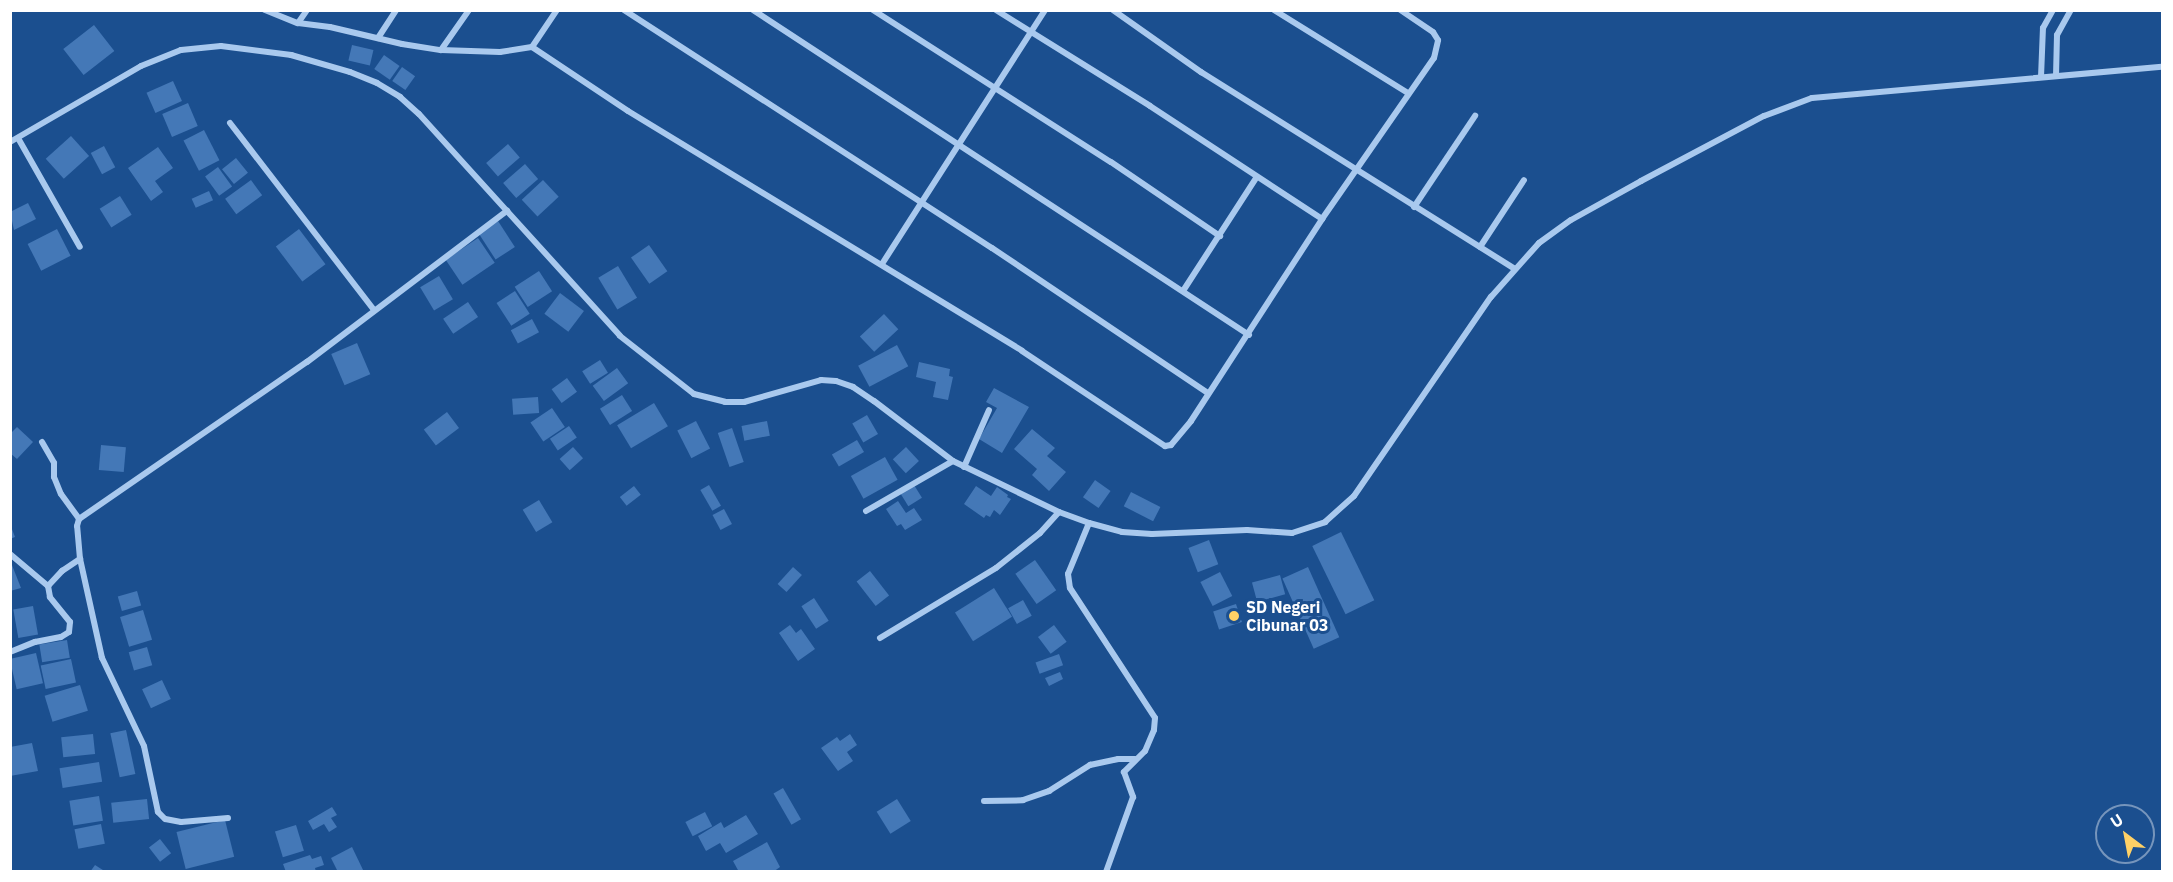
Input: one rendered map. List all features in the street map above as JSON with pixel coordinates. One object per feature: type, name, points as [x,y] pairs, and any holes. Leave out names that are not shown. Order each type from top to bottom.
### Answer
[{"type":"street","points":[[265,10],[298,23],[330,27],[441,50],[500,52],[532,47],[628,111],[1022,351],[1165,446],[1171,445],[1179,438],[1249,335],[1322,219],[1434,58],[1438,40],[1433,32],[1400,10]]},
{"type":"street","points":[[298,23],[307,10]]},
{"type":"street","points":[[378,38],[396,10]]},
{"type":"street","points":[[441,50],[469,10]]},
{"type":"street","points":[[532,47],[557,10]]},
{"type":"street","points":[[624,10],[922,203],[1208,393]]},
{"type":"street","points":[[753,10],[1249,335]]},
{"type":"street","points":[[873,10],[1220,236]]},
{"type":"street","points":[[996,10],[1030,34],[1150,106],[1256,178],[1322,219]]},
{"type":"street","points":[[882,264],[1045,10]]},
{"type":"street","points":[[1113,10],[1201,72],[1514,268]]},
{"type":"street","points":[[1274,10],[1408,93]]},
{"type":"street","points":[[2041,77],[2043,28],[2053,10]]},
{"type":"street","points":[[2056,76],[2057,35],[2071,10]]},
{"type":"street","points":[[10,142],[141,66],[181,50],[221,46],[291,56],[350,72],[377,83],[400,97],[620,336],[694,394],[725,402],[744,402],[821,380],[836,381],[860,391],[953,461],[1059,512],[1089,523],[1122,532],[1172,534],[1227,530],[1292,533],[1326,522],[1354,496],[1379,455],[1514,268],[1539,243],[1571,220],[1786,106],[1835,93],[2163,67]]},
{"type":"street","points":[[1414,207],[1475,116]]},
{"type":"street","points":[[230,123],[374,310]]},
{"type":"street","points":[[18,138],[80,247]]},
{"type":"street","points":[[1183,291],[1256,178]]},
{"type":"street","points":[[1480,247],[1524,180]]},
{"type":"street","points":[[228,818],[181,822],[165,819],[158,812],[141,737],[102,658],[80,559],[77,526],[79,519],[307,362],[507,211]]},
{"type":"street","points":[[964,467],[989,410]]},
{"type":"street","points":[[42,442],[54,463],[54,477],[61,494],[79,519]]},
{"type":"street","points":[[866,511],[953,461]]},
{"type":"street","points":[[880,638],[996,568],[1040,533],[1059,512]]},
{"type":"street","points":[[1089,523],[1067,581],[1074,596],[1155,718],[1150,742],[1124,772],[1133,794],[1131,806],[1106,872]]},
{"type":"street","points":[[10,554],[48,586],[50,597],[70,622],[71,630],[61,637],[35,642],[10,652]]},
{"type":"street","points":[[48,586],[62,571],[80,559]]},
{"type":"street","points":[[984,801],[1023,800],[1049,791],[1090,765],[1118,759],[1135,759]]},
{"type":"building","points":[[94,25],[114,51],[84,75],[63,49]]},
{"type":"building","points":[[352,45],[373,50],[370,66],[348,61]]},
{"type":"building","points":[[384,55],[400,66],[390,80],[374,69]]},
{"type":"building","points":[[402,67],[415,76],[405,90],[392,81]]},
{"type":"building","points":[[173,81],[182,101],[155,113],[147,93]]},
{"type":"building","points":[[188,103],[198,126],[172,137],[162,114]]},
{"type":"building","points":[[204,130],[219,160],[199,171],[184,140]]},
{"type":"building","points":[[71,136],[89,156],[64,179],[46,159]]},
{"type":"building","points":[[508,144],[520,158],[498,177],[486,163]]},
{"type":"building","points":[[104,146],[115,167],[102,174],[91,153]]},
{"type":"building","points":[[158,147],[173,168],[155,181],[163,192],[151,201],[128,168]]},
{"type":"building","points":[[236,158],[248,173],[234,184],[222,169]]},
{"type":"building","points":[[525,164],[538,179],[516,198],[503,183]]},
{"type":"building","points":[[218,167],[232,186],[219,196],[205,176]]},
{"type":"building","points":[[251,180],[262,195],[236,214],[225,199]]},
{"type":"building","points":[[543,180],[559,197],[537,217],[522,200]]},
{"type":"building","points":[[209,191],[213,200],[196,208],[192,199]]},
{"type":"building","points":[[120,196],[132,215],[111,227],[100,209]]},
{"type":"building","points":[[28,203],[36,219],[14,230],[10,212]]},
{"type":"building","points":[[498,221],[515,247],[496,260],[479,234]]},
{"type":"building","points":[[57,229],[71,256],[41,271],[28,244]]},
{"type":"building","points":[[299,229],[325,264],[302,282],[276,246]]},
{"type":"building","points":[[478,238],[495,263],[462,285],[446,260]]},
{"type":"building","points":[[649,245],[667,271],[649,284],[631,258]]},
{"type":"building","points":[[618,266],[637,298],[617,310],[598,278]]},
{"type":"building","points":[[539,271],[552,291],[528,307],[515,287]]},
{"type":"building","points":[[439,276],[453,299],[434,310],[420,287]]},
{"type":"building","points":[[515,291],[530,314],[511,326],[497,303]]},
{"type":"building","points":[[560,293],[584,311],[568,332],[544,314]]},
{"type":"building","points":[[468,302],[478,317],[453,334],[443,319]]},
{"type":"building","points":[[884,314],[898,329],[874,352],[860,337]]},
{"type":"building","points":[[532,319],[539,332],[518,344],[511,330]]},
{"type":"building","points":[[357,343],[370,374],[345,385],[331,354]]},
{"type":"building","points":[[897,345],[908,366],[869,387],[858,366]]},
{"type":"building","points":[[600,360],[608,373],[590,384],[582,371]]},
{"type":"building","points":[[919,362],[950,369],[949,376],[953,377],[948,400],[933,397],[936,382],[916,377]]},
{"type":"building","points":[[617,368],[628,383],[604,401],[593,386]]},
{"type":"building","points":[[567,378],[577,392],[562,403],[552,389]]},
{"type":"building","points":[[994,388],[1029,407],[1002,453],[979,439],[997,408],[986,402]]},
{"type":"building","points":[[622,395],[632,411],[610,425],[600,409]]},
{"type":"building","points":[[538,397],[539,413],[513,415],[512,399]]},
{"type":"building","points":[[654,403],[668,426],[631,448],[617,425]]},
{"type":"building","points":[[552,408],[565,427],[543,442],[530,423]]},
{"type":"building","points":[[447,412],[459,428],[436,445],[424,429]]},
{"type":"building","points":[[867,415],[878,434],[863,443],[852,424]]},
{"type":"building","points":[[696,421],[710,449],[691,458],[677,431]]},
{"type":"building","points":[[767,421],[770,436],[744,441],[741,426]]},
{"type":"building","points":[[569,426],[577,438],[558,450],[550,439]]},
{"type":"building","points":[[17,427],[33,442],[17,459],[10,453],[10,434]]},
{"type":"building","points":[[732,428],[744,462],[730,467],[718,433]]},
{"type":"building","points":[[1032,429],[1055,448],[1047,456],[1066,472],[1049,491],[1032,475],[1037,469],[1014,449]]},
{"type":"building","points":[[857,440],[864,452],[839,467],[832,454]]},
{"type":"building","points":[[101,445],[126,447],[124,472],[99,470]]},
{"type":"building","points":[[573,447],[583,458],[570,470],[560,459]]},
{"type":"building","points":[[906,447],[919,461],[906,473],[893,459]]},
{"type":"building","points":[[885,457],[898,480],[863,499],[851,476]]},
{"type":"building","points":[[1095,480],[1111,491],[1099,508],[1083,497]]},
{"type":"building","points":[[709,485],[721,506],[712,511],[700,490]]},
{"type":"building","points":[[914,485],[922,498],[908,506],[900,493]]},
{"type":"building","points":[[634,486],[641,495],[627,506],[620,497]]},
{"type":"building","points":[[976,486],[991,496],[997,487],[1008,495],[1007,497],[1011,499],[1000,515],[994,510],[990,517],[986,515],[984,518],[964,504]]},
{"type":"building","points":[[1131,492],[1160,507],[1153,521],[1124,506]]},
{"type":"building","points":[[539,500],[552,522],[536,532],[523,510]]},
{"type":"building","points":[[898,501],[906,513],[914,508],[922,520],[905,530],[901,524],[897,526],[886,509]]},
{"type":"building","points":[[724,509],[732,524],[721,530],[713,515]]},
{"type":"building","points":[[10,524],[15,537],[10,539]]},
{"type":"building","points":[[1341,532],[1374,600],[1346,614],[1312,546]]},
{"type":"building","points":[[1209,540],[1218,564],[1198,572],[1188,548]]},
{"type":"building","points":[[10,560],[21,588],[10,591]]},
{"type":"building","points":[[1035,560],[1056,590],[1037,604],[1015,574]]},
{"type":"building","points":[[793,567],[802,575],[787,592],[778,584]]},
{"type":"building","points":[[1308,567],[1339,637],[1314,649],[1282,578]]},
{"type":"building","points":[[870,571],[889,595],[876,606],[857,581]]},
{"type":"building","points":[[1220,572],[1232,596],[1213,606],[1200,582]]},
{"type":"building","points":[[1280,575],[1285,594],[1257,602],[1252,583]]},
{"type":"building","points":[[994,588],[1012,617],[973,641],[955,612]]},
{"type":"building","points":[[137,591],[141,605],[122,611],[118,597]]},
{"type":"building","points":[[814,598],[829,621],[816,629],[801,606]]},
{"type":"building","points":[[1023,600],[1032,616],[1017,624],[1008,608]]},
{"type":"building","points":[[1236,604],[1242,622],[1219,629],[1213,611]]},
{"type":"building","points":[[33,606],[38,635],[18,638],[13,609]]},
{"type":"building","points":[[143,610],[152,640],[129,647],[120,617]]},
{"type":"building","points":[[790,625],[796,633],[801,629],[815,649],[798,661],[779,633]]},
{"type":"building","points":[[1054,625],[1067,642],[1051,654],[1038,637]]},
{"type":"building","points":[[67,640],[70,658],[42,662],[39,644]]},
{"type":"building","points":[[147,647],[152,665],[134,671],[129,652]]},
{"type":"building","points":[[36,653],[43,683],[17,689],[10,659]]},
{"type":"building","points":[[1059,654],[1063,665],[1040,674],[1036,663]]},
{"type":"building","points":[[71,659],[76,682],[46,689],[41,665]]},
{"type":"building","points":[[1060,672],[1063,679],[1049,686],[1045,678]]},
{"type":"building","points":[[162,680],[171,699],[151,708],[142,689]]},
{"type":"building","points":[[80,685],[88,711],[53,722],[45,696]]},
{"type":"building","points":[[126,730],[135,774],[120,777],[110,733]]},
{"type":"building","points":[[93,734],[95,754],[63,757],[61,737]]},
{"type":"building","points":[[850,734],[857,745],[847,752],[853,761],[838,771],[821,748],[837,737],[840,741]]},
{"type":"building","points":[[32,743],[38,771],[10,776],[10,747]]},
{"type":"building","points":[[99,762],[102,782],[63,788],[59,768]]},
{"type":"building","points":[[783,788],[801,819],[791,825],[773,794]]},
{"type":"building","points":[[99,796],[103,821],[73,825],[69,801]]},
{"type":"building","points":[[147,799],[149,819],[113,823],[111,803]]},
{"type":"building","points":[[897,799],[911,821],[890,834],[877,812]]},
{"type":"building","points":[[332,807],[337,815],[331,818],[337,827],[329,832],[324,824],[313,830],[308,821]]},
{"type":"building","points":[[705,812],[712,826],[693,836],[685,822]]},
{"type":"building","points":[[746,815],[758,834],[726,853],[720,843],[706,851],[698,836],[721,822],[724,828]]},
{"type":"building","points":[[225,820],[234,857],[186,869],[176,832]]},
{"type":"building","points":[[101,824],[105,844],[78,849],[74,829]]},
{"type":"building","points":[[296,825],[304,851],[283,857],[275,831]]},
{"type":"building","points":[[160,839],[171,853],[160,862],[149,848]]},
{"type":"building","points":[[767,842],[780,867],[773,872],[739,872],[733,861]]},
{"type":"building","points":[[352,847],[364,872],[338,872],[331,858]]},
{"type":"building","points":[[310,855],[312,859],[321,856],[324,865],[315,868],[316,872],[286,872],[283,864]]},
{"type":"building","points":[[95,865],[106,872],[90,872]]},
{"type":"place","name":"SD Negeri Cibunar 03","points":[[1234,616]]}]
